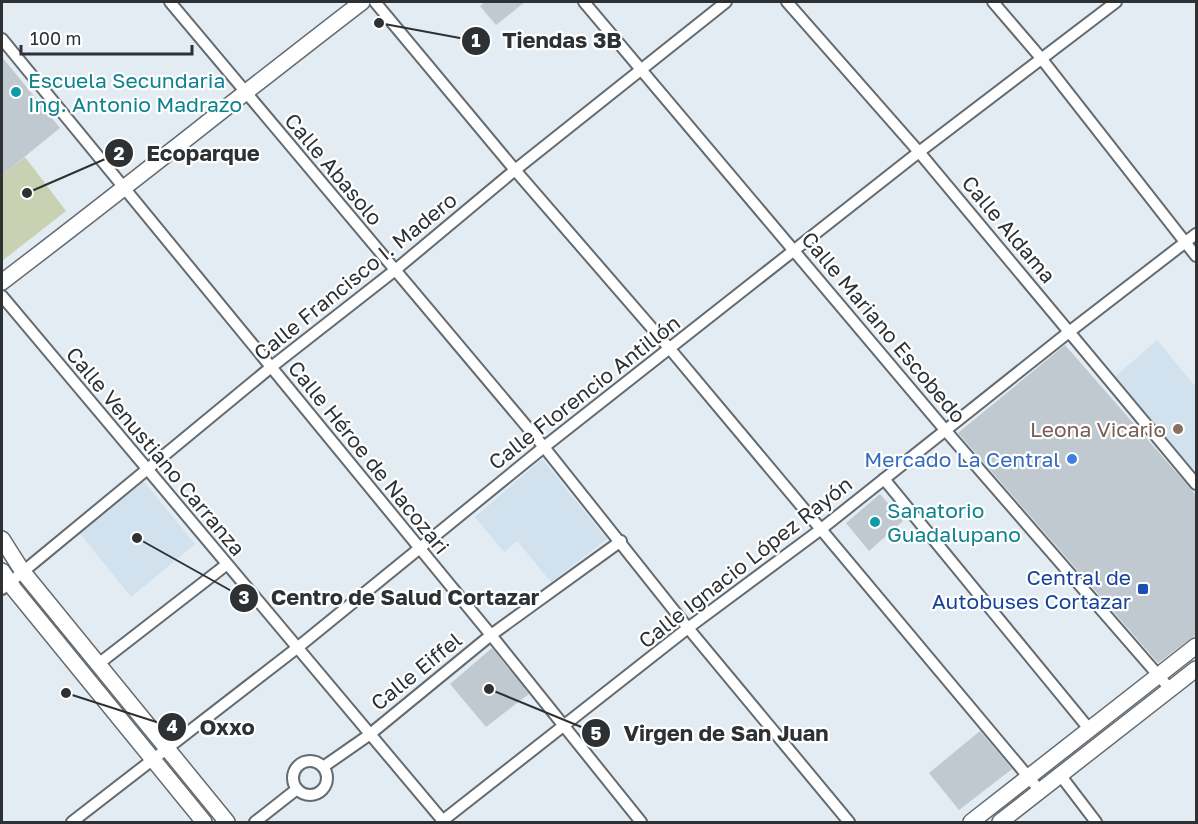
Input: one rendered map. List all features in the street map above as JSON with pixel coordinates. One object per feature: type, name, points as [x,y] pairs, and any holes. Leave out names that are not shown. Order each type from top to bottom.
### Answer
[{"type":"main road","points":[[2,282],[362,2]]},
{"type":"main road","points":[[2,539],[23,572],[227,822]]},
{"type":"main road","points":[[4,581],[204,822]]},
{"type":"main road","points":[[971,822],[1197,646]]},
{"type":"main road","points":[[1000,822],[1197,669]]},
{"type":"street","name":"Calle Abasolo","points":[[170,2],[544,447],[688,628],[849,822]]},
{"type":"street","points":[[375,2],[515,170],[670,349],[1041,792]]},
{"type":"street","name":"Calle Mariano Escobedo","points":[[584,2],[946,431],[1171,690]]},
{"type":"street","name":"Calle Francisco I. Madero","points":[[4,581],[23,572],[270,368],[394,271],[515,170],[726,2]]},
{"type":"street","name":"Calle Aldama","points":[[787,2],[919,152],[1197,484]]},
{"type":"street","points":[[993,2],[1041,58],[1197,256]]},
{"type":"street","name":"Calle Florencio Antillón","points":[[72,822],[297,648],[544,447],[919,152],[1116,2]]},
{"type":"street","name":"Calle Héroe de Nacozari","points":[[2,39],[491,635],[641,822]]},
{"type":"street","name":"Calle Ignacio López Rayón","points":[[442,822],[688,628],[820,530],[1069,332],[1197,234]]},
{"type":"street","name":"Calle Venustiano Carranza","points":[[2,296],[442,822]]},
{"type":"street","points":[[884,479],[1090,730]]},
{"type":"street","name":"Calle Eiffel","points":[[323,767],[369,735],[491,635],[621,541]]},
{"type":"street","points":[[97,664],[226,565]]},
{"type":"street","points":[[310,761],[323,767],[326,777],[321,790],[306,794],[297,789],[293,776],[300,764],[310,761]]},
{"type":"street","points":[[1061,776],[1096,822]]},
{"type":"street","points":[[255,822],[297,789]]},
{"type":"shaded area","name":"Leona Vicario","points":[[1157,340],[1194,385],[1196,383],[1196,474],[1115,377]]},
{"type":"shaded area","points":[[542,459],[607,539],[551,582],[517,541],[504,552],[475,517]]},
{"type":"shaded area","points":[[142,479],[195,544],[131,597],[78,531]]},
{"type":"green space","points":[[25,157],[66,211],[2,261],[2,175]]},
{"type":"building","points":[[485,2],[525,2],[496,25],[480,6]]},
{"type":"building","name":"Escuela Secundaria Ing. Antonio Madrazo","points":[[2,57],[60,128],[2,175]]},
{"type":"building","name":"Mercado La Central","points":[[1065,345],[1197,496],[1197,634],[1158,663],[958,433]]},
{"type":"building","name":"Sanatorio Guadalupano","points":[[880,494],[903,521],[869,551],[846,523]]},
{"type":"building","points":[[492,648],[529,694],[486,727],[450,684]]},
{"type":"building","points":[[980,731],[1012,769],[959,810],[929,773]]},
{"type":"place","name":"Tiendas 3B","points":[[379,23]]},
{"type":"place","name":"Escuela Secundaria Ing. Antonio Madrazo","points":[[16,92]]},
{"type":"place","name":"Ecoparque","points":[[27,193]]},
{"type":"place","name":"Leona Vicario","points":[[1178,429]]},
{"type":"place","name":"Mercado La Central","points":[[1072,459]]},
{"type":"place","name":"Sanatorio Guadalupano","points":[[875,522]]},
{"type":"place","name":"Centro de Salud Cortazar","points":[[137,538]]},
{"type":"place","name":"Central de Autobuses Cortazar","points":[[1143,589]]},
{"type":"place","name":"Virgen de San Juan","points":[[489,689]]},
{"type":"place","name":"Oxxo","points":[[66,693]]}]
